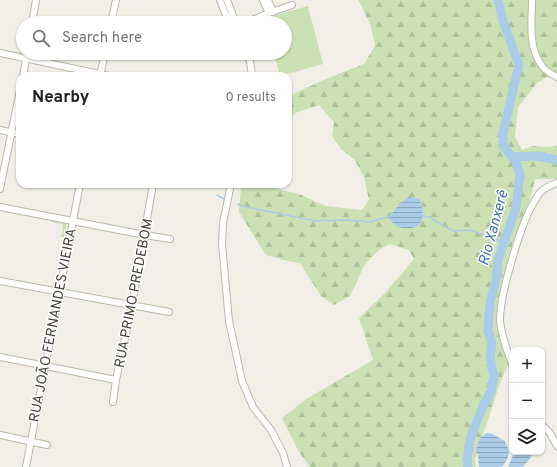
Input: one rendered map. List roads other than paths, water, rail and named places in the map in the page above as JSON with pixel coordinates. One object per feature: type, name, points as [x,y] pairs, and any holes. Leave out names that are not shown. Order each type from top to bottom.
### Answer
[{"type":"street","points":[[33,16],[36,0]]},
{"type":"street","points":[[113,16],[116,0]]},
{"type":"street","points":[[220,0],[227,16]]},
{"type":"street","points":[[227,0],[233,16]]},
{"type":"street","points":[[263,0],[271,13]]},
{"type":"street","points":[[268,0],[271,13]]},
{"type":"street","points":[[532,0],[531,29],[534,49],[540,63],[546,70],[557,77]]},
{"type":"street","points":[[263,16],[292,5]]},
{"type":"street","points":[[0,53],[16,55]]},
{"type":"street","points":[[24,72],[26,60]]},
{"type":"street","points":[[42,60],[88,72]]},
{"type":"street","points":[[101,72],[103,60]]},
{"type":"street","points":[[250,60],[251,72]]},
{"type":"street","points":[[0,189],[16,112]]},
{"type":"street","points":[[0,130],[16,134]]},
{"type":"street","points":[[509,356],[500,322],[501,304],[512,258],[529,212],[540,193],[547,187],[557,182]]},
{"type":"street","name":"RUA JOÃO FERNANDES VIEIRA","points":[[26,467],[44,366],[79,188]]},
{"type":"street","name":"RUA PRIMO PREDEBOM","points":[[113,402],[145,235],[152,188]]},
{"type":"street","points":[[230,188],[223,223],[222,244],[229,321],[242,381],[253,407],[271,430],[283,453],[287,467]]},
{"type":"street","points":[[0,207],[170,239]]},
{"type":"street","points":[[0,282],[169,312]]},
{"type":"street","points":[[0,357],[116,380]]},
{"type":"street","points":[[545,428],[550,433],[557,446]]},
{"type":"street","points":[[0,435],[47,444]]},
{"type":"water","points":[[408,197],[420,199],[423,214],[422,219],[417,226],[413,228],[400,228],[388,218]]},
{"type":"water","points":[[487,433],[504,440],[509,454],[502,467],[479,467],[476,449],[480,438]]},
{"type":"water","points":[[513,455],[532,455],[523,467],[508,467]]},
{"type":"waterway","name":"Rio Xanxerê","points":[[468,467],[467,459],[471,436],[491,391],[494,376],[490,358],[492,343],[488,331],[489,313],[496,280],[498,260],[516,208],[520,175],[516,162],[503,145],[503,133],[519,65],[503,21],[498,0]]},
{"type":"waterway","points":[[512,157],[537,156],[557,160]]},
{"type":"waterway","points":[[217,195],[224,199]]},
{"type":"waterway","points":[[238,204],[315,221],[344,220],[370,222],[391,216]]},
{"type":"waterway","points":[[422,216],[429,217],[453,231],[470,230],[505,243]]}]
